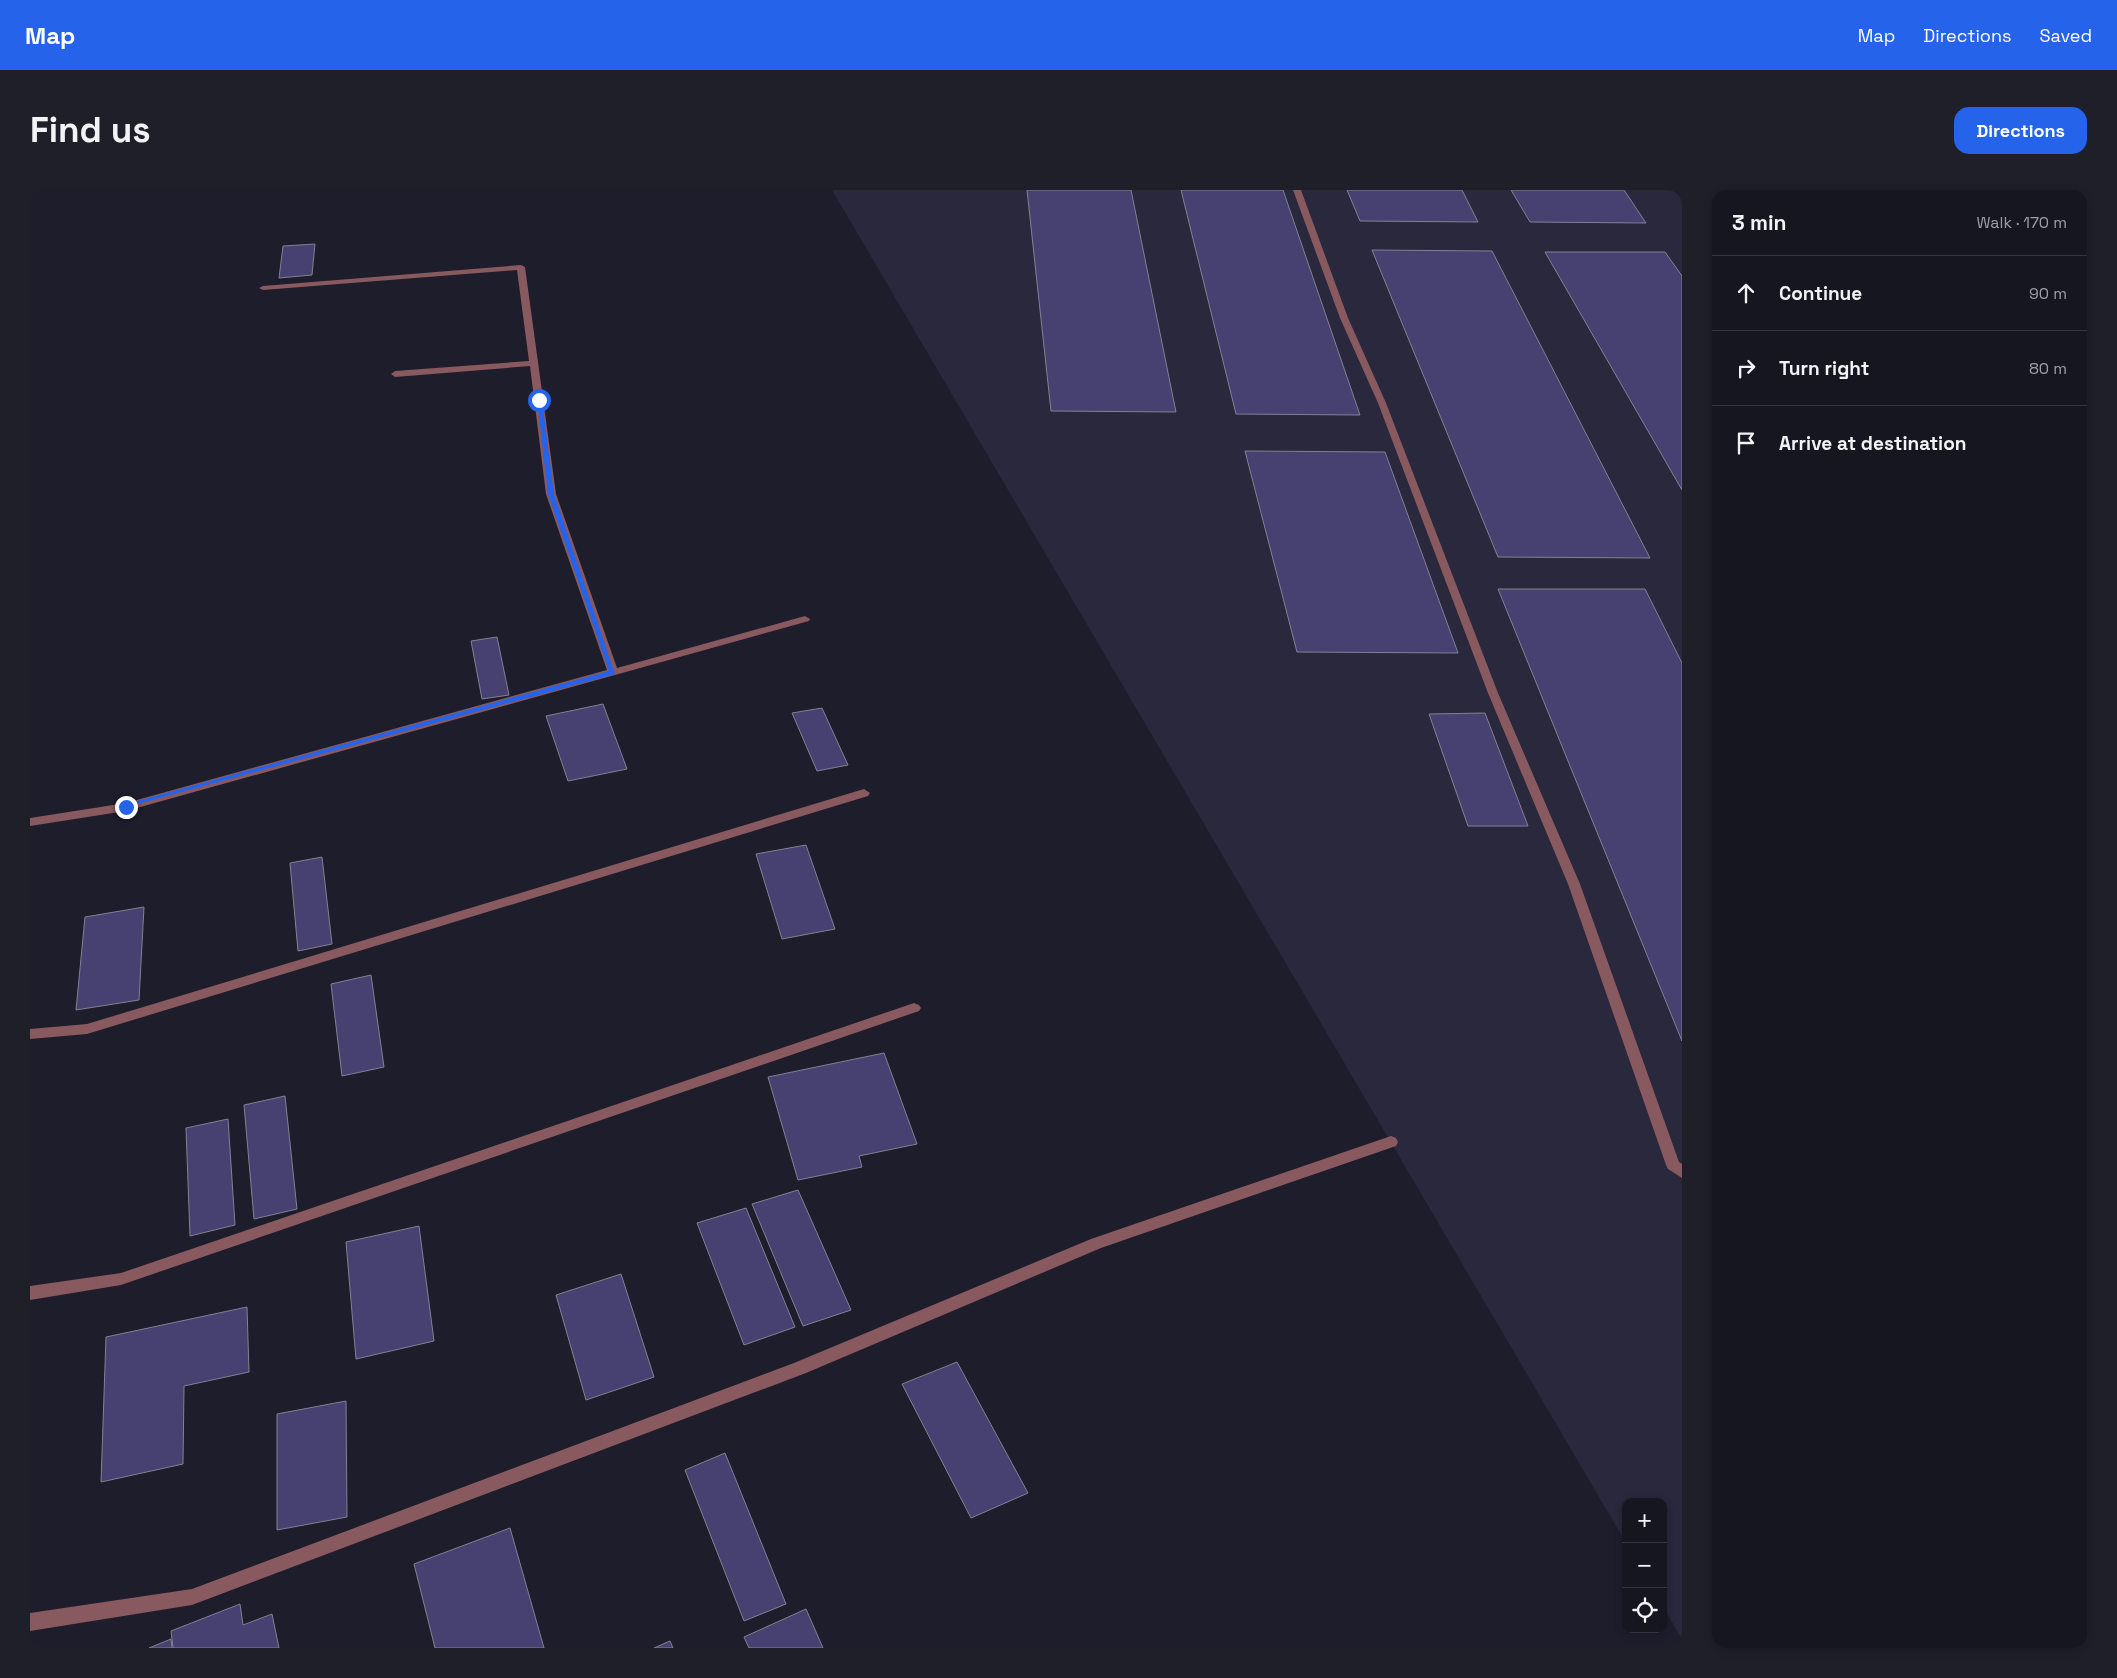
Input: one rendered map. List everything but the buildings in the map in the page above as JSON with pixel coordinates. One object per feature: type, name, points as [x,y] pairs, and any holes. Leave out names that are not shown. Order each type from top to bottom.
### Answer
[{"type":"street","points":[[1297,190],[1344,318],[1382,402],[1493,693],[1574,884],[1673,1165],[1682,1172]]},
{"type":"street","points":[[263,288],[520,267],[551,494],[613,672]]},
{"type":"street","points":[[395,374],[534,363]]},
{"type":"street","points":[[30,822],[126,807],[805,619]]},
{"type":"street","points":[[30,1034],[87,1029],[864,793]]},
{"type":"street","points":[[30,1292],[121,1279],[914,1008]]},
{"type":"street","points":[[30,1622],[192,1597],[800,1368],[1096,1243],[1391,1142]]},
{"type":"shaded area","points":[[832,190],[1682,190],[1682,1639],[1667,1614],[1667,1498],[1622,1498],[1622,1536]]},
{"type":"route","points":[[126,807],[613,672],[551,494],[539,400]]}]
